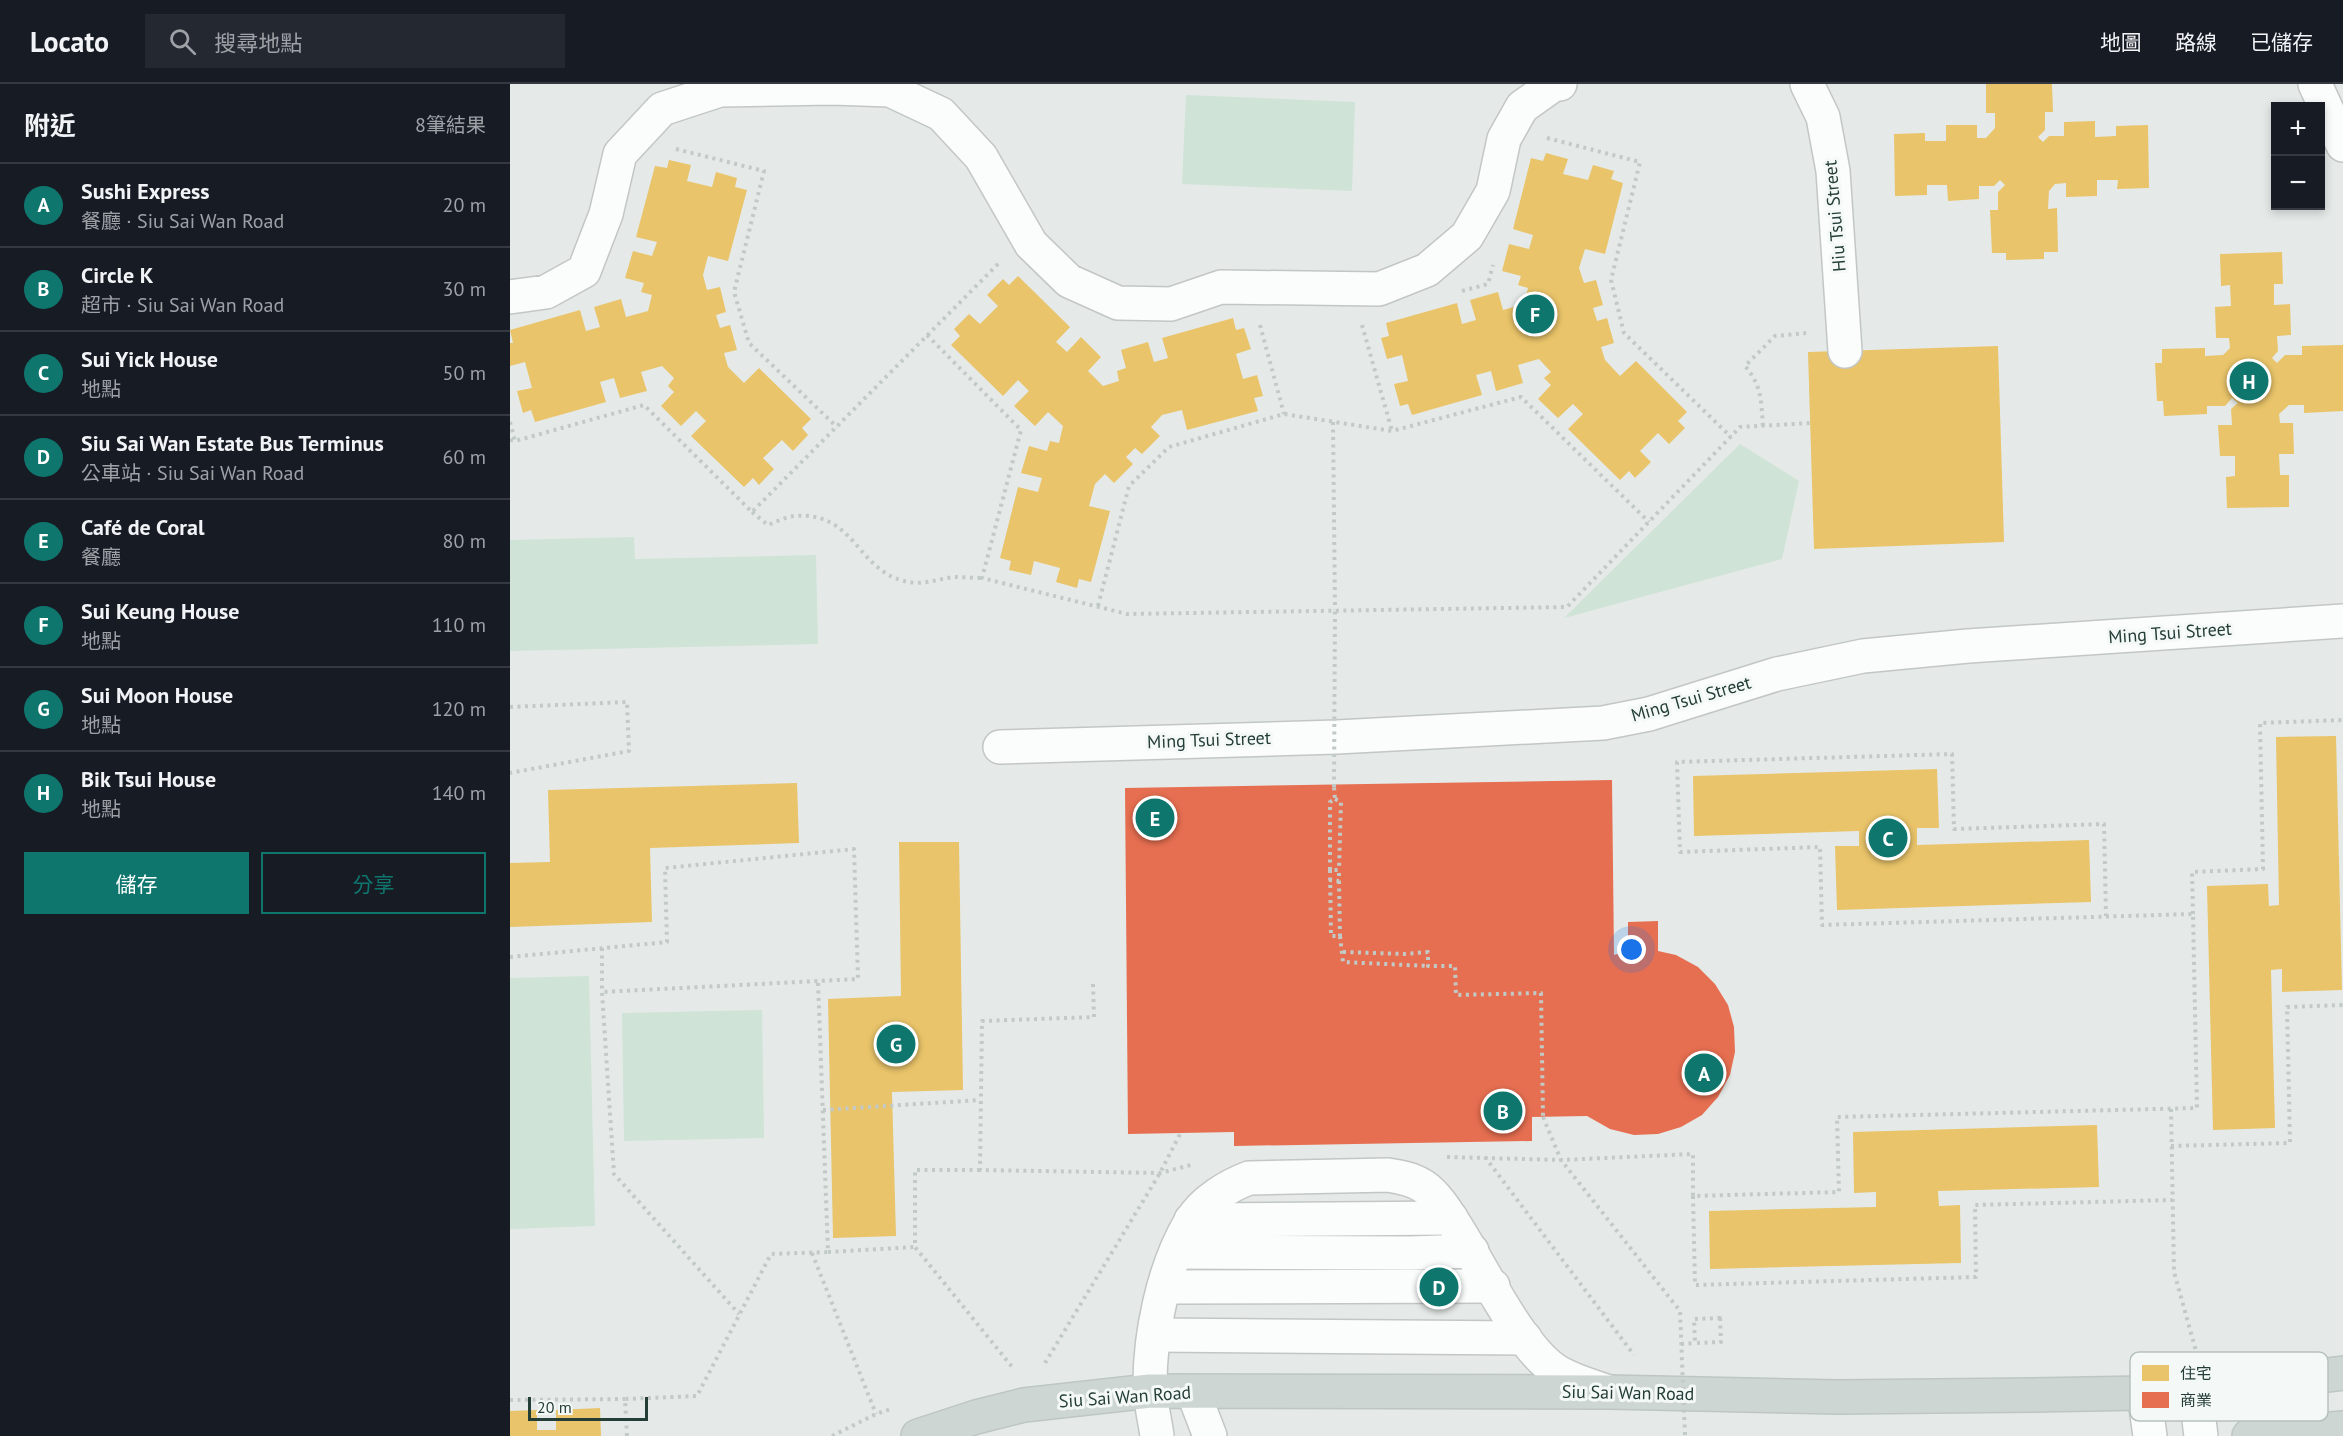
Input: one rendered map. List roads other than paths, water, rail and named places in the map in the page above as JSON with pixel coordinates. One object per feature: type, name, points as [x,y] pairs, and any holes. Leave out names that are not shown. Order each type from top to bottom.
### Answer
[{"type":"main road","name":"Siu Sai Wan Road","points":[[2328,1375],[2343,1373]]},
{"type":"main road","name":"Siu Sai Wan Road","points":[[918,1436],[976,1417],[1024,1405],[1150,1391],[1609,1392],[1838,1397],[2130,1392]]},
{"type":"main road","points":[[2249,1436],[2343,1428]]},
{"type":"street","points":[[510,297],[546,292],[584,271],[606,214],[620,154],[662,110],[720,90],[832,88],[890,90],[941,114],[981,157],[1031,244],[1069,281],[1118,303],[1171,304],[1221,286],[1379,289],[1427,270],[1467,236],[1493,191],[1504,139],[1522,107],[1553,86],[1560,84]]},
{"type":"street","name":"Hiu Tsui Street","points":[[1807,84],[1823,117],[1833,171],[1844,340]]},
{"type":"street","points":[[2315,84],[2343,145]]},
{"type":"street","name":"Ming Tsui Street","points":[[1000,747],[1325,737],[1448,744],[1638,717],[1778,674],[1863,656],[1968,646],[2343,621]]},
{"type":"street","points":[[1157,1436],[1150,1391],[1154,1335],[1164,1287],[1176,1251],[1191,1220],[1221,1192],[1249,1178],[1388,1175],[1406,1178],[1424,1187],[1451,1218],[1525,1338],[1540,1356],[1555,1370],[1577,1381],[1609,1392]]},
{"type":"street","points":[[1191,1220],[1451,1218]]},
{"type":"street","points":[[1176,1251],[1410,1253],[1472,1251]]},
{"type":"street","points":[[1164,1287],[1493,1286]]},
{"type":"street","points":[[1154,1335],[1525,1338]]},
{"type":"street","points":[[1193,1392],[1210,1436]]},
{"type":"street","points":[[2148,1421],[2150,1436]]},
{"type":"street","points":[[2199,1421],[2201,1436]]},
{"type":"place","name":"Sui Keung House","points":[[1535,314]]},
{"type":"place","name":"Bik Tsui House","points":[[2249,381]]},
{"type":"place","name":"Café de Coral","points":[[1155,818]]},
{"type":"place","name":"Sui Yick House","points":[[1888,838]]},
{"type":"place","name":"Sui Moon House","points":[[896,1044]]},
{"type":"place","name":"Sushi Express","points":[[1704,1073]]},
{"type":"place","name":"Circle K","points":[[1503,1111]]},
{"type":"place","name":"Siu Sai Wan Estate Bus Terminus","points":[[1439,1287]]}]
